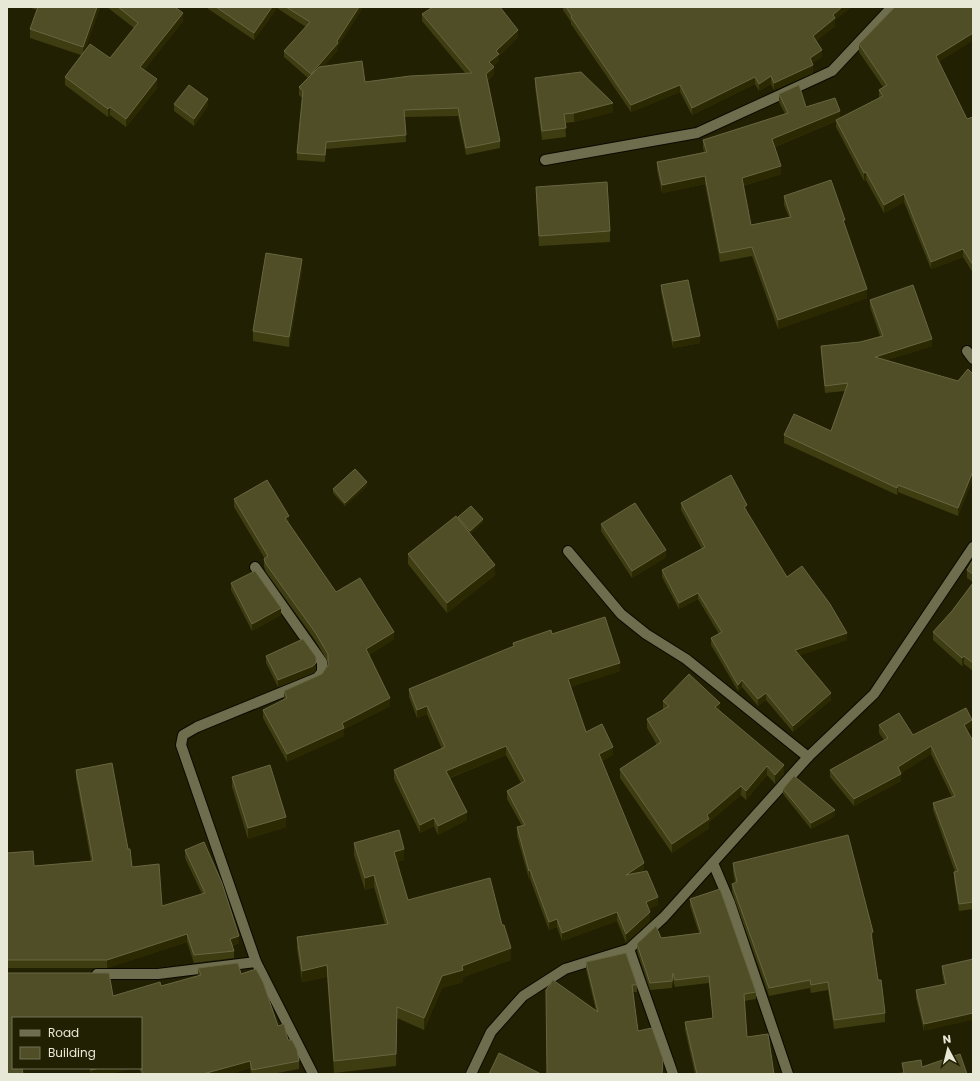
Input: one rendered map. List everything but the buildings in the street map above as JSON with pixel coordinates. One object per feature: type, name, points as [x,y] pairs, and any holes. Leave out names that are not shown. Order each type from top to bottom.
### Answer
[{"type":"street","points":[[545,160],[696,133],[832,71],[892,7]]},
{"type":"street","points":[[471,1074],[491,1032],[523,996],[566,969],[629,949],[664,918],[808,756],[874,694],[973,548]]},
{"type":"street","points":[[568,551],[621,614],[646,634],[686,659],[808,756]]},
{"type":"street","points":[[255,567],[322,662],[322,672],[317,678],[183,735],[181,745],[256,962],[313,1074]]},
{"type":"street","points":[[713,863],[730,903],[788,1074]]},
{"type":"street","points":[[629,949],[673,1074]]},
{"type":"street","points":[[86,974],[158,974],[256,962]]}]
